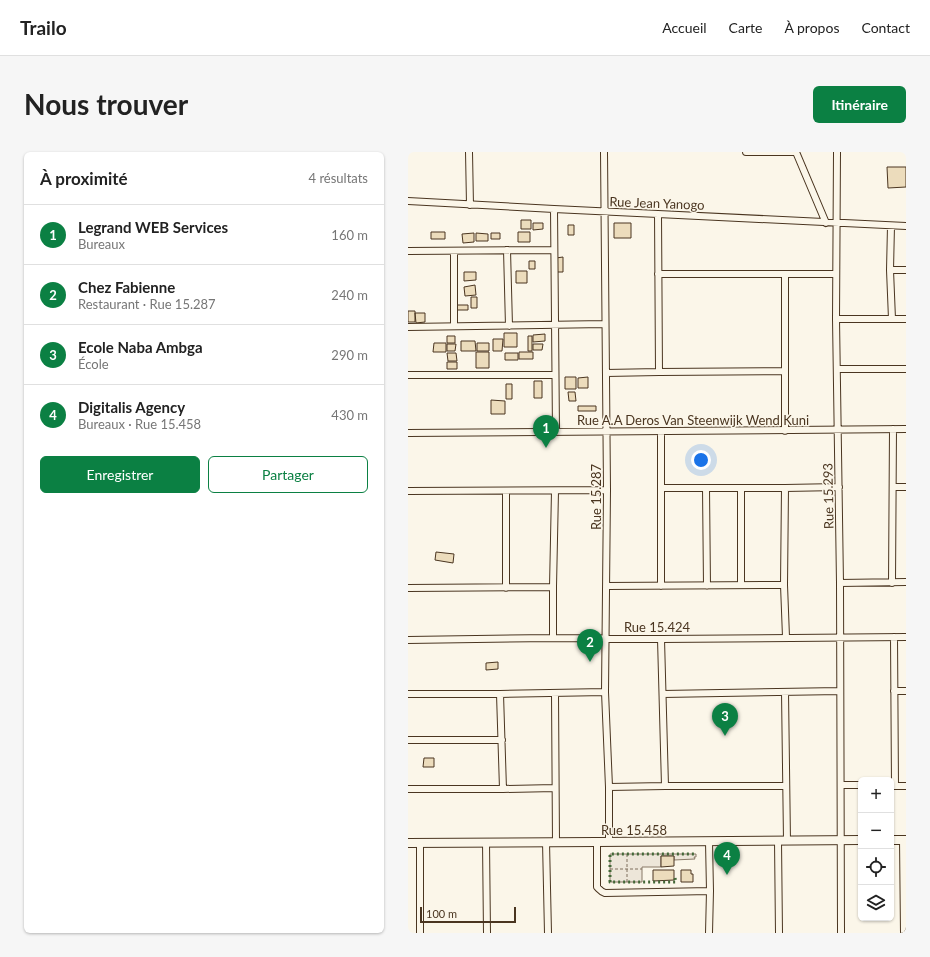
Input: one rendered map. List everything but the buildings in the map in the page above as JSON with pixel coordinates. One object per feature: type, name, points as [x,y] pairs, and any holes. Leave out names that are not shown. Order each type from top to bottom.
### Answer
[{"type":"main road","name":"Rue 15.458","points":[[408,842],[709,842],[858,840]]},
{"type":"main road","points":[[894,840],[905,840]]},
{"type":"street","points":[[469,152],[470,205]]},
{"type":"street","name":"Rue 15.287","points":[[604,152],[607,490],[605,692],[609,787],[609,842]]},
{"type":"street","points":[[746,152],[796,152],[826,222]]},
{"type":"street","name":"Rue 15.293","points":[[837,152],[836,319],[840,583],[841,933]]},
{"type":"street","name":"Rue Jean Yanogo","points":[[408,201],[554,210],[906,226]]},
{"type":"street","points":[[554,210],[556,432]]},
{"type":"street","points":[[658,214],[658,372]]},
{"type":"street","points":[[891,226],[890,270],[892,319]]},
{"type":"street","points":[[507,250],[509,326]]},
{"type":"street","points":[[408,251],[554,250]]},
{"type":"street","points":[[454,251],[454,326]]},
{"type":"street","points":[[890,270],[906,270]]},
{"type":"street","points":[[658,274],[836,274]]},
{"type":"street","points":[[785,274],[785,431]]},
{"type":"street","points":[[836,319],[906,319]]},
{"type":"street","points":[[408,327],[605,324]]},
{"type":"street","points":[[837,369],[906,369]]},
{"type":"street","points":[[606,373],[785,371]]},
{"type":"street","points":[[408,375],[555,376]]},
{"type":"street","name":"Rue A.A Deros Van Steenwijk Wend Kuni","points":[[408,433],[906,429]]},
{"type":"street","points":[[892,583],[893,430]]},
{"type":"street","points":[[661,431],[661,586]]},
{"type":"street","points":[[661,488],[839,487]]},
{"type":"street","points":[[893,487],[906,487]]},
{"type":"street","points":[[706,488],[707,586]]},
{"type":"street","points":[[741,488],[741,585]]},
{"type":"street","points":[[785,488],[784,586],[786,637]]},
{"type":"street","points":[[553,638],[552,587],[555,490]]},
{"type":"street","points":[[408,491],[607,490]]},
{"type":"street","points":[[506,491],[506,588]]},
{"type":"street","points":[[840,583],[906,582]]},
{"type":"street","points":[[607,586],[784,586]]},
{"type":"street","points":[[408,588],[552,587]]},
{"type":"street","points":[[893,777],[894,637]]},
{"type":"street","name":"Rue 15.424","points":[[408,640],[906,637]]},
{"type":"street","points":[[661,639],[665,786]]},
{"type":"street","points":[[663,694],[840,691]]},
{"type":"street","points":[[894,691],[906,692]]},
{"type":"street","points":[[408,694],[555,694],[605,692]]},
{"type":"street","points":[[779,933],[786,786],[785,692]]},
{"type":"street","points":[[500,694],[503,789]]},
{"type":"street","points":[[555,694],[556,842]]},
{"type":"street","points":[[408,740],[502,740]]},
{"type":"street","points":[[841,785],[858,785]]},
{"type":"street","points":[[609,787],[786,786]]},
{"type":"street","points":[[894,786],[906,786]]},
{"type":"street","points":[[408,789],[555,788]]},
{"type":"street","points":[[904,933],[905,840]]},
{"type":"street","points":[[420,842],[420,933]]},
{"type":"street","points":[[486,842],[487,933]]},
{"type":"street","points":[[546,842],[548,933]]},
{"type":"street","points":[[597,842],[597,887],[602,892],[710,891]]},
{"type":"street","points":[[709,842],[710,933]]},
{"type":"path","points":[[627,854],[627,882]]},
{"type":"path","points":[[610,868],[642,868]]},
{"type":"shaded area","points":[[610,854],[696,854],[696,857],[694,857],[695,859],[674,860],[674,856],[661,856],[661,867],[642,867],[642,882],[610,882]]},
{"type":"hedge","points":[[675,878],[676,882],[610,882],[610,854],[696,854]]},
{"type":"place","name":"Legrand WEB Services","points":[[546,448]]},
{"type":"place","name":"Chez Fabienne","points":[[590,662]]},
{"type":"place","name":"Ecole Naba Ambga","points":[[725,736]]},
{"type":"place","name":"Digitalis Agency","points":[[727,875]]}]
